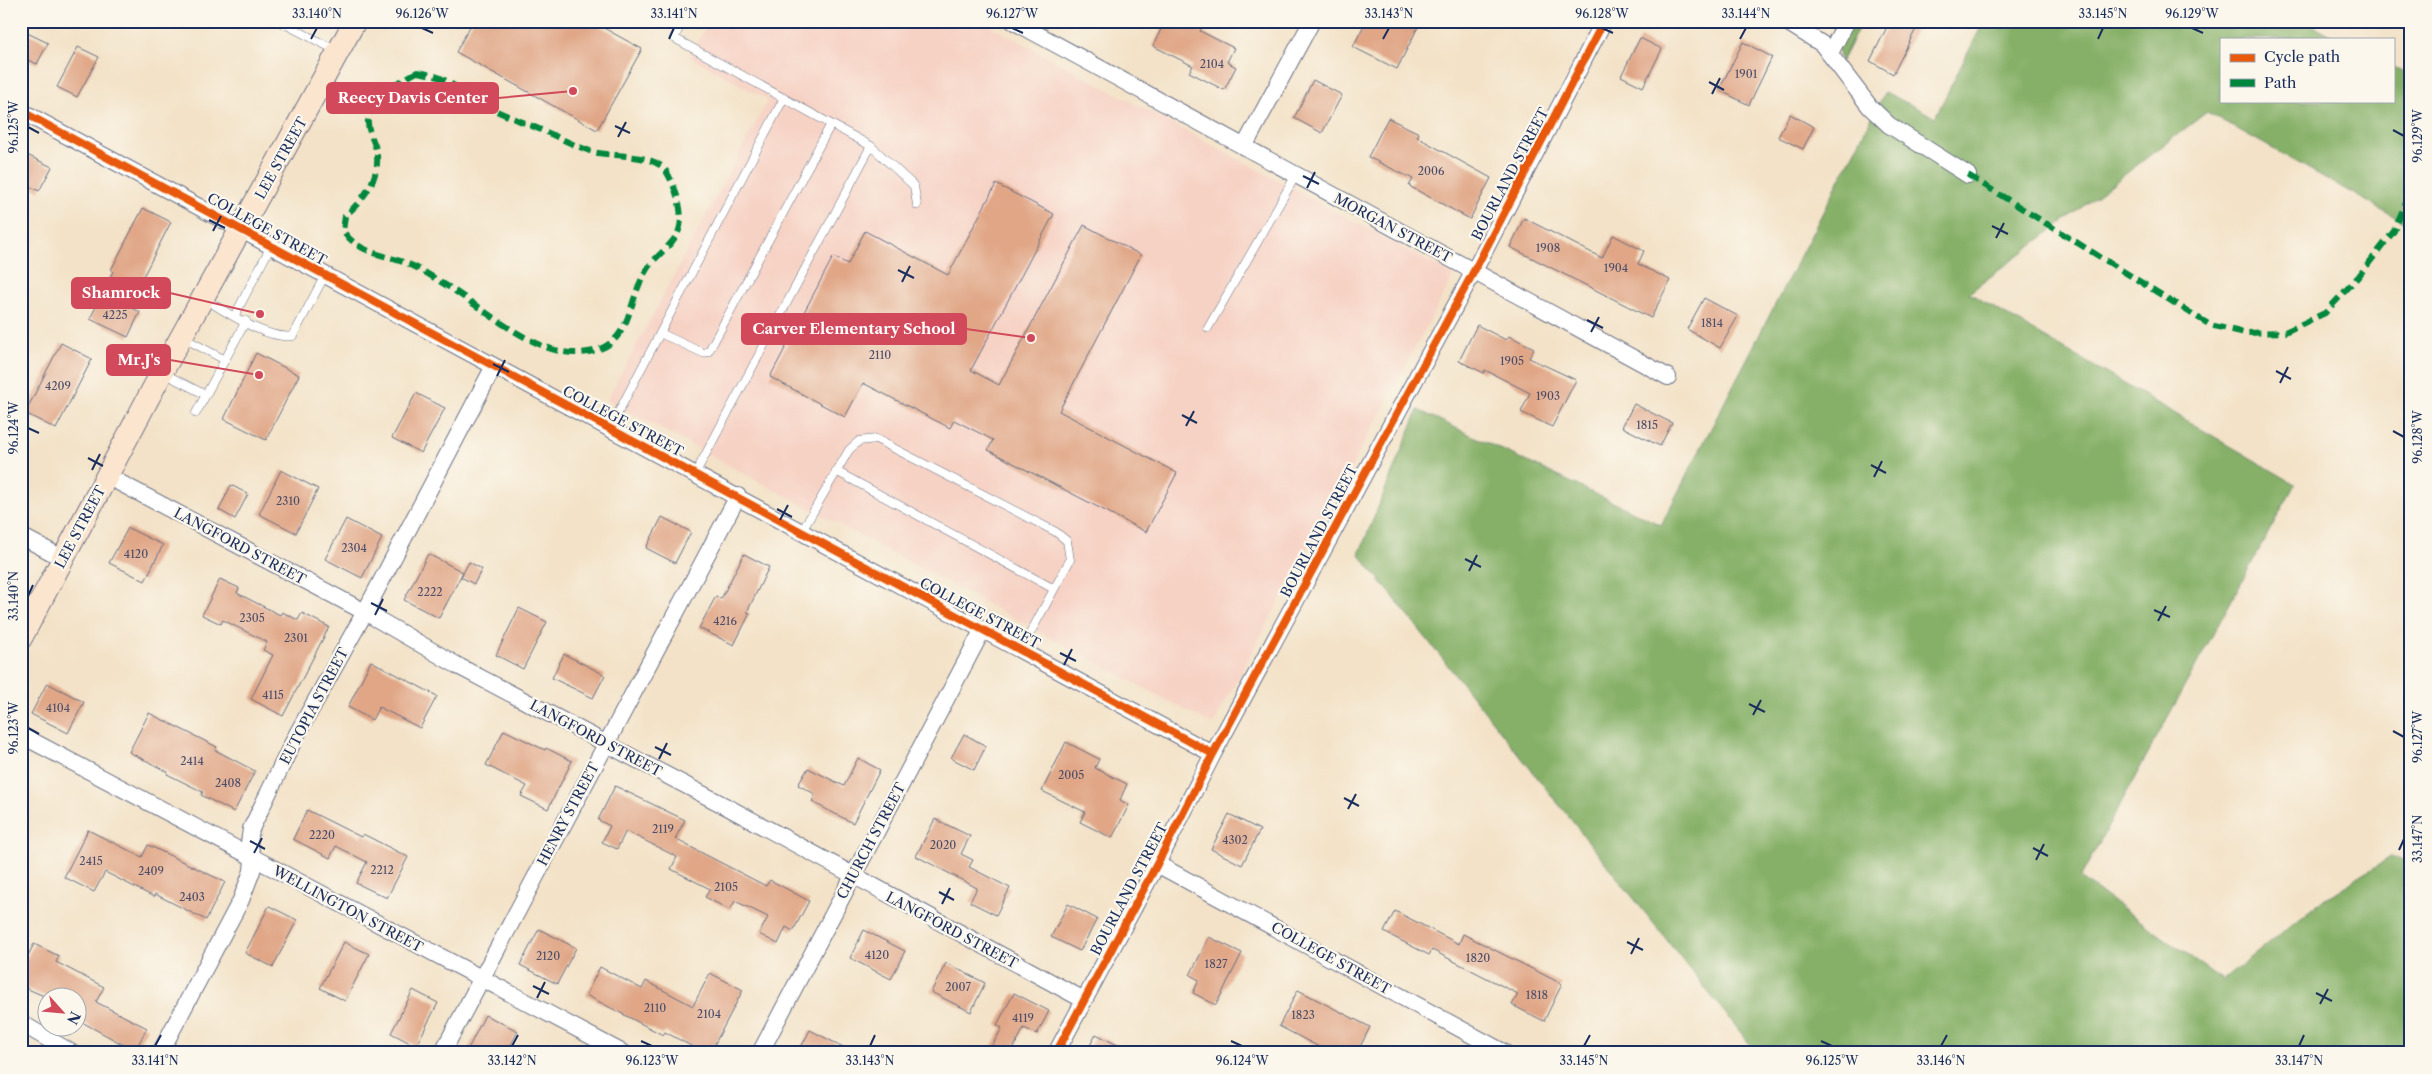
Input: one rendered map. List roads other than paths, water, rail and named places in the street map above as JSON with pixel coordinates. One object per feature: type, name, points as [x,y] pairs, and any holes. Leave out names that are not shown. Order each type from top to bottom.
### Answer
[{"type":"main road","name":"LEE STREET","points":[[21,638],[162,372],[355,21]]},
{"type":"street","name":"MORGAN STREET","points":[[1013,21],[1668,377]]},
{"type":"street","points":[[1244,147],[1312,21]]},
{"type":"street","name":"BOURLAND STREET","points":[[1056,1053],[1157,864],[1213,754],[1474,271],[1604,21]]},
{"type":"street","points":[[1785,21],[1822,44],[1857,92],[1889,125],[1968,174]]},
{"type":"street","points":[[1830,53],[1847,21]]},
{"type":"street","name":"COLLEGE STREET","points":[[21,111],[983,628],[1213,754]]},
{"type":"street","name":"EUTOPIA STREET","points":[[160,1053],[241,900],[252,872],[253,858],[248,843],[251,829],[296,736],[365,612],[494,366]]},
{"type":"street","name":"LANGFORD STREET","points":[[107,476],[365,612],[460,667],[729,808],[852,877],[1084,1000]]},
{"type":"street","name":"HENRY STREET","points":[[442,1053],[605,743],[738,496]]},
{"type":"street","points":[[21,536],[64,559]]},
{"type":"street","name":"CHURCH STREET","points":[[760,1053],[983,628]]},
{"type":"street","name":"WELLINGTON STREET","points":[[21,735],[481,980],[623,1053]]},
{"type":"street","name":"COLLEGE STREET","points":[[1157,864],[1505,1053]]},
{"type":"street","points":[[21,1023],[72,1053]]},
{"type":"lane","points":[[279,21],[338,52]]},
{"type":"lane","points":[[683,21],[674,38],[871,146],[914,186],[917,205]]},
{"type":"lane","points":[[610,428],[784,98]]},
{"type":"lane","points":[[660,333],[702,353],[708,352],[831,124]]},
{"type":"lane","points":[[695,474],[871,146]]},
{"type":"lane","points":[[1208,328],[1296,175]]},
{"type":"lane","points":[[235,316],[272,246]]},
{"type":"lane","points":[[203,299],[265,332],[282,338],[293,336],[325,276]]},
{"type":"lane","points":[[196,413],[246,321]]},
{"type":"lane","points":[[182,337],[225,360]]},
{"type":"lane","points":[[162,372],[206,395]]},
{"type":"lane","points":[[802,531],[849,450],[860,441],[876,439],[1056,532],[1067,541],[1070,560],[1021,650]]},
{"type":"lane","points":[[836,471],[1054,589]]},
{"type":"place","name":"Reecy Davis Center","points":[[573,91]]},
{"type":"place","name":"Shamrock","points":[[260,314]]},
{"type":"place","name":"Carver Elementary School","points":[[1031,338]]},
{"type":"place","name":"Mr.J's","points":[[259,375]]}]
